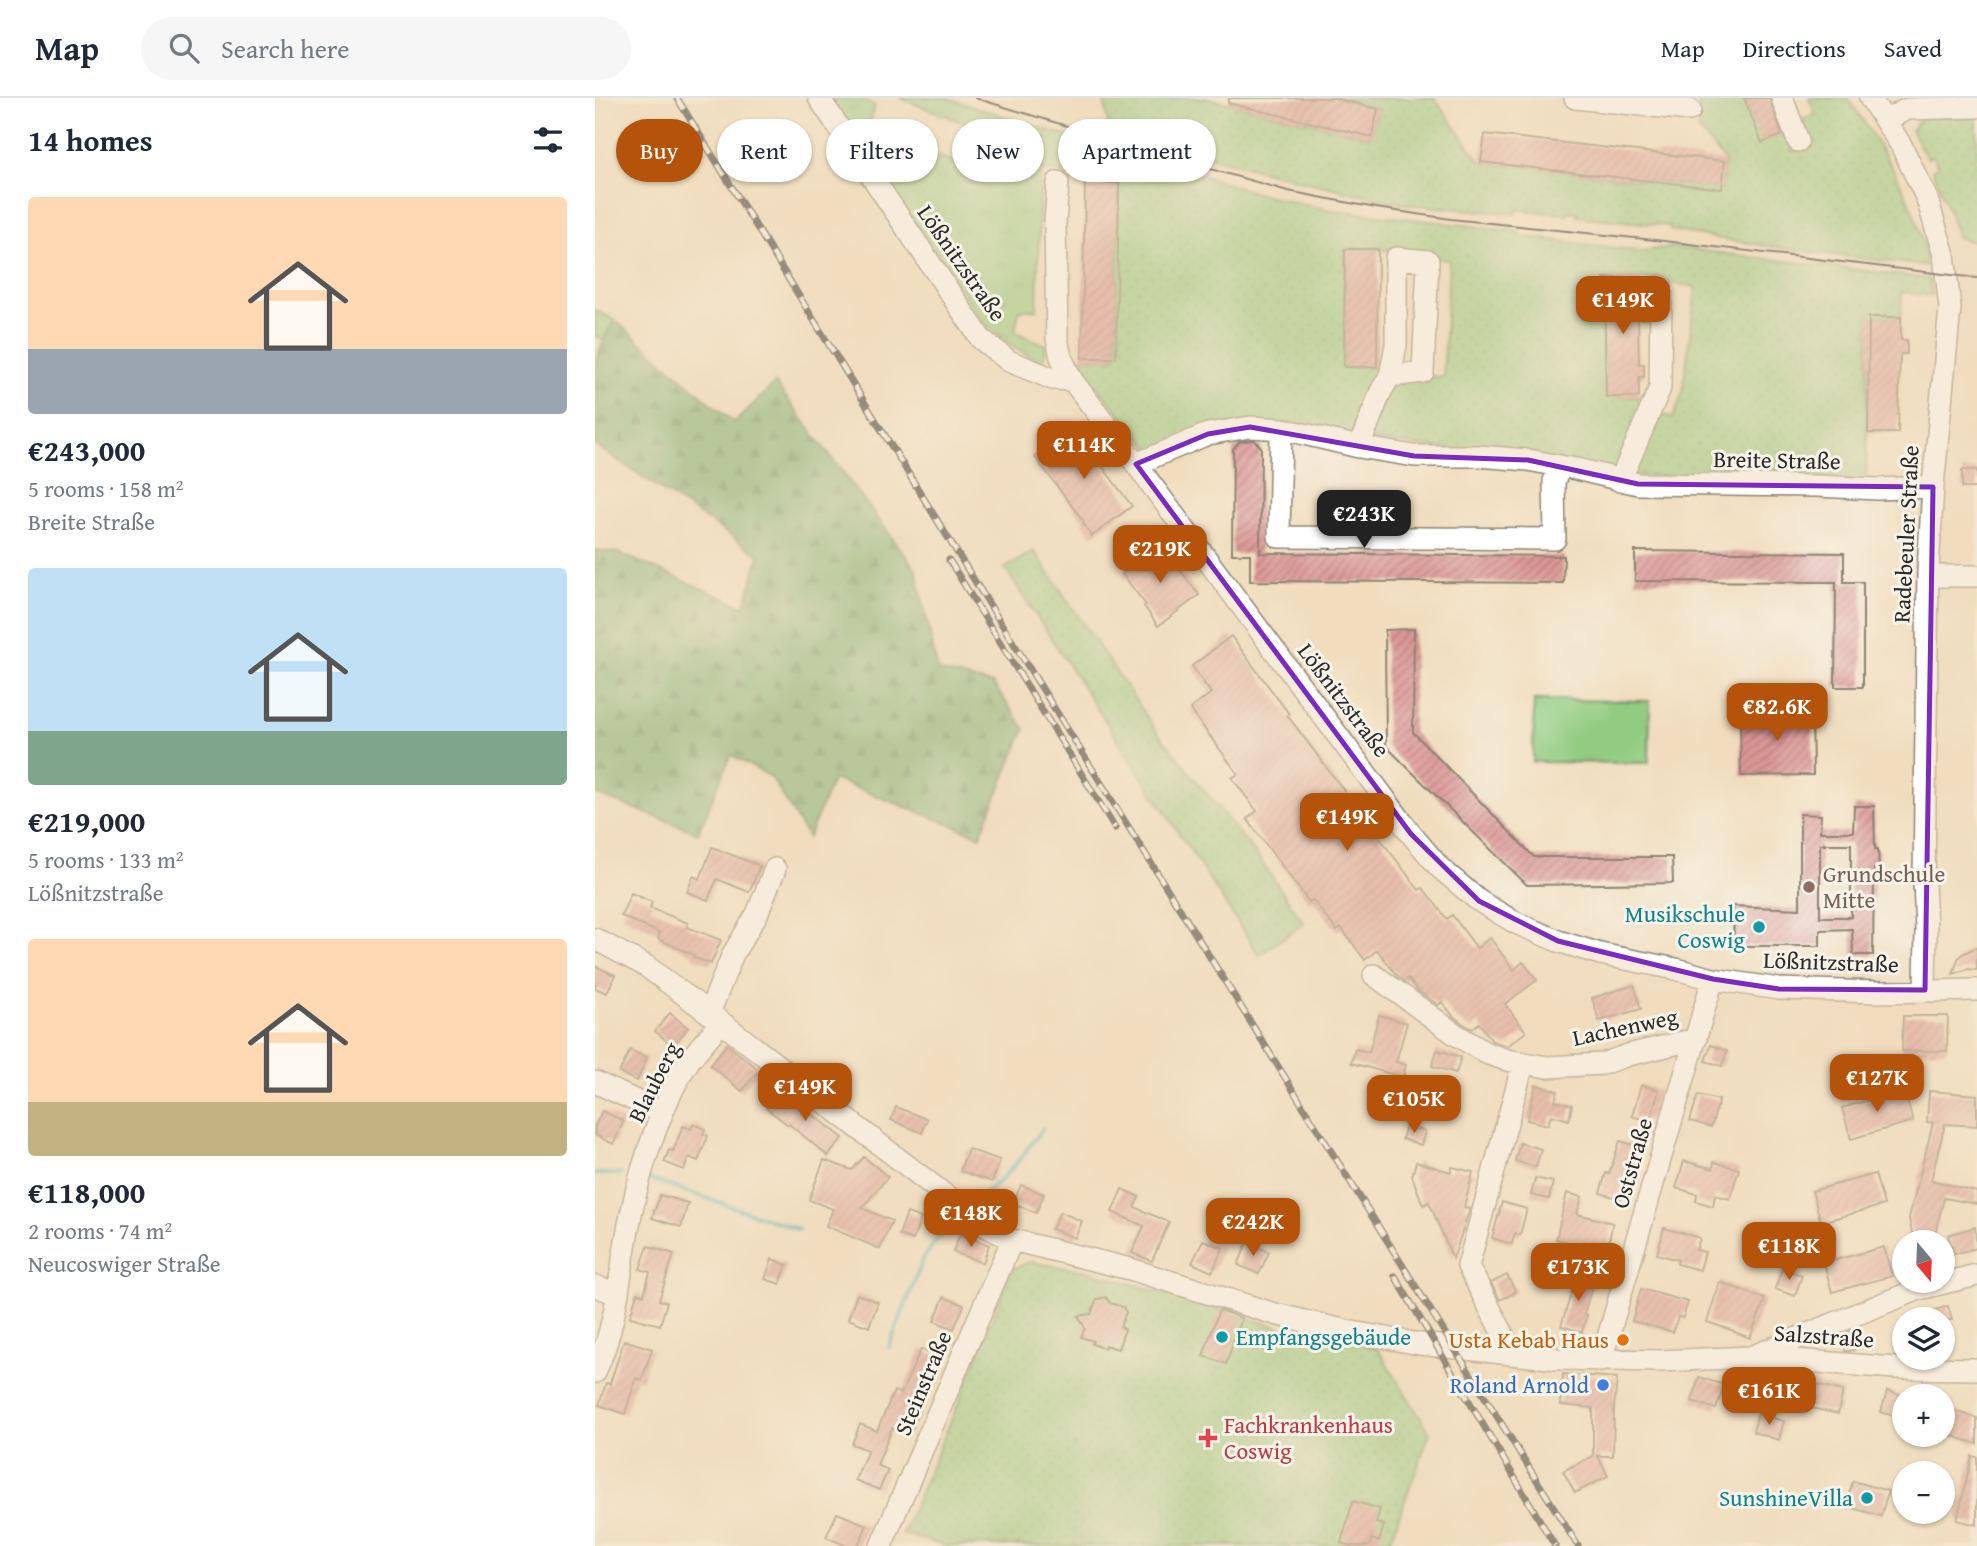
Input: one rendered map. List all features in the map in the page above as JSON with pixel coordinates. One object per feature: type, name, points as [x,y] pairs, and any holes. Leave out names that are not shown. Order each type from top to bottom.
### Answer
[{"type":"street","name":"Lößnitzstraße","points":[[819,98],[981,339],[1009,361],[1053,379],[1072,380]]},
{"type":"street","points":[[1574,98],[1691,110]]},
{"type":"street","points":[[1782,98],[1798,141]]},
{"type":"street","name":"Radebeuler Straße","points":[[1870,98],[1906,153],[1926,198],[1944,255],[1950,309],[1933,487],[1928,576],[1925,990]]},
{"type":"street","points":[[1886,120],[1907,109],[1977,107]]},
{"type":"street","name":"Lößnitzstraße","points":[[1058,182],[1055,223],[1057,339],[1061,357],[1072,380],[1411,834],[1440,868],[1479,901],[1516,923],[1558,941],[1600,954],[1676,968],[1713,979],[1779,989],[1878,992],[1977,990]]},
{"type":"street","points":[[1359,447],[1381,391],[1390,376],[1396,345],[1396,258],[1428,261],[1423,372],[1390,376]]},
{"type":"street","points":[[1620,481],[1660,388],[1661,286]]},
{"type":"street","name":"Breite Straße","points":[[1136,464],[1208,434],[1250,427],[1281,429],[1359,447],[1414,456],[1478,456],[1528,460],[1638,484],[1877,489],[1933,487]]},
{"type":"street","points":[[1281,429],[1279,537],[1555,539],[1555,481],[1561,467]]},
{"type":"street","points":[[1928,576],[1977,576]]},
{"type":"street","name":"Blauberg","points":[[595,1372],[612,1328],[632,1210],[662,1113],[715,1017],[733,954],[757,914],[775,869]]},
{"type":"street","points":[[595,939],[646,967],[715,1017],[984,1225],[1012,1240],[1130,1269],[1275,1314],[1420,1344],[1558,1359],[1601,1361],[1751,1357],[1919,1289],[1977,1275]]},
{"type":"street","name":"Lachenweg","points":[[1374,975],[1476,1046],[1523,1064],[1547,1067],[1602,1064],[1696,1039]]},
{"type":"street","name":"Oststraße","points":[[1601,1361],[1713,979]]},
{"type":"street","points":[[1510,1353],[1468,1266],[1523,1064]]},
{"type":"street","points":[[595,1082],[662,1113]]},
{"type":"street","name":"Steinstraße","points":[[881,1546],[1012,1240]]},
{"type":"street","points":[[595,1286],[618,1294]]},
{"type":"street","name":"Salzstraße","points":[[1751,1357],[1895,1368],[1977,1369]]},
{"type":"highlighted area","points":[[1250,427],[1414,456],[1528,460],[1638,484],[1933,487],[1925,990],[1779,989],[1713,979],[1558,941],[1479,901],[1411,834],[1136,464],[1208,434]]},
{"type":"green space","points":[[828,98],[859,98],[875,106],[871,119],[841,119]]},
{"type":"green space","points":[[900,98],[947,98],[1013,119],[954,119]]},
{"type":"green space","points":[[1104,98],[1207,98],[1371,137],[1378,109],[1336,98],[1434,98],[1481,162],[1722,189],[1725,161],[1698,129],[1699,98],[1744,98],[1762,142],[1786,133],[1792,151],[1813,143],[1802,119],[1815,114],[1809,98],[1848,98],[1886,157],[1908,199],[1928,266],[1735,241],[1670,230],[1670,226],[1577,216],[1577,212],[1569,211],[1568,215],[1517,209],[1516,214],[1403,204],[1216,158],[1216,119],[1107,119]]},
{"type":"green space","points":[[1977,115],[1977,243],[1958,238],[1932,170],[1938,166],[1933,156],[1927,158],[1911,130],[1924,116]]},
{"type":"green space","points":[[1044,129],[1047,130],[1044,153]]},
{"type":"green space","points":[[1047,130],[1058,133],[1058,174],[1044,170]]},
{"type":"green space","points":[[938,156],[952,161],[952,182],[1040,182],[1037,310],[1019,310],[1015,332],[1046,345],[1044,363],[1014,348],[982,322],[884,182],[938,182]]},
{"type":"green space","points":[[1216,180],[1325,209],[1515,231],[1525,237],[1641,251],[1672,247],[1929,279],[1932,296],[1902,292],[1901,317],[1869,317],[1866,482],[1621,475],[1487,454],[1249,426],[1155,454],[1071,358],[1116,358],[1119,183],[1085,182]],"holes":[[[1345,249],[1378,249],[1449,260],[1443,376],[1414,378],[1378,393],[1377,367],[1344,367]],[[1641,278],[1696,287],[1683,392],[1673,418],[1648,411],[1651,402],[1639,397],[1606,397],[1605,279]]]},
{"type":"green space","points":[[595,310],[615,320],[604,339],[595,336]]},
{"type":"green space","points":[[615,320],[734,423],[775,383],[916,569],[938,671],[993,684],[1025,729],[980,836],[833,779],[808,838],[771,777],[731,755],[698,833],[595,794],[595,550],[619,553],[745,607],[759,555],[595,445],[595,362]]},
{"type":"green space","points":[[1034,551],[1157,732],[1255,853],[1304,923],[1259,955],[1005,568]]},
{"type":"green space","points":[[1534,700],[1650,701],[1649,763],[1533,762]]},
{"type":"green space","name":"Fachkrankenhaus Coswig","points":[[1030,1262],[1088,1271],[1279,1327],[1377,1348],[1430,1433],[1388,1546],[946,1546],[902,1534],[960,1400],[1012,1269]]},
{"type":"building","points":[[1229,98],[1334,98],[1378,109],[1372,137],[1228,103]]},
{"type":"building","points":[[1744,98],[1769,98],[1782,135],[1762,143]]},
{"type":"building","points":[[1485,134],[1725,161],[1722,189],[1481,162]]},
{"type":"building","points":[[1085,182],[1119,183],[1116,358],[1082,358]]},
{"type":"building","points":[[1345,249],[1378,249],[1377,367],[1344,367]]},
{"type":"building","points":[[1604,278],[1641,278],[1641,303],[1647,303],[1647,319],[1638,319],[1639,364],[1644,364],[1644,377],[1639,377],[1639,397],[1606,397]]},
{"type":"building","points":[[1869,317],[1901,317],[1901,340],[1907,340],[1907,354],[1900,354],[1898,433],[1868,433]]},
{"type":"building","points":[[1075,427],[1132,506],[1092,536],[1035,457]]},
{"type":"building","points":[[1254,440],[1261,447],[1260,553],[1564,556],[1563,583],[1250,581],[1250,554],[1232,554],[1233,449],[1239,442]]},
{"type":"building","points":[[1962,470],[1977,470],[1977,488],[1962,488]]},
{"type":"building","points":[[1161,545],[1199,595],[1158,626],[1122,574]]},
{"type":"building","points":[[1635,551],[1844,553],[1844,582],[1863,582],[1863,687],[1835,687],[1836,582],[1635,581]]},
{"type":"building","points":[[1414,629],[1413,732],[1534,857],[1672,857],[1673,883],[1527,885],[1386,746],[1385,630]]},
{"type":"building","points":[[1231,636],[1419,890],[1423,888],[1447,919],[1452,915],[1477,948],[1490,938],[1514,970],[1523,962],[1537,980],[1505,1004],[1526,1032],[1507,1046],[1492,1041],[1479,1023],[1472,1029],[1462,1023],[1442,1002],[1438,1005],[1417,990],[1408,978],[1404,981],[1377,950],[1365,960],[1341,928],[1337,931],[1313,900],[1309,902],[1247,819],[1257,811],[1232,778],[1238,774],[1190,709],[1211,693],[1192,666]]},
{"type":"building","points":[[1812,710],[1813,775],[1741,776],[1740,711]]},
{"type":"building","points":[[1854,806],[1874,806],[1875,849],[1878,849],[1879,869],[1874,869],[1873,955],[1853,955],[1852,929],[1820,930],[1820,946],[1734,946],[1733,906],[1800,909],[1800,814],[1821,815],[1820,832],[1853,832]],"holes":[[[1820,844],[1851,844],[1851,917],[1820,917]]]},
{"type":"building","points":[[712,847],[760,866],[749,892],[717,879],[708,900],[687,892],[693,876],[700,879]]},
{"type":"building","points":[[631,893],[652,902],[650,908],[688,923],[687,927],[721,940],[711,964],[658,939],[660,933],[621,916]]},
{"type":"building","points":[[1977,947],[1977,970],[1968,969],[1953,974],[1962,954]]},
{"type":"building","points":[[595,966],[615,975],[607,993],[595,988]]},
{"type":"building","points":[[1634,985],[1641,1009],[1599,1021],[1592,998]]},
{"type":"building","points":[[670,1013],[688,1028],[673,1046],[655,1031]]},
{"type":"building","points":[[1379,1015],[1407,1023],[1396,1062],[1406,1065],[1403,1077],[1351,1063],[1355,1049],[1369,1052]]},
{"type":"building","points":[[1903,1016],[1948,1016],[1947,1051],[1902,1051]]},
{"type":"building","points":[[727,1044],[759,1070],[742,1091],[710,1065]]},
{"type":"building","points":[[1711,1045],[1727,1051],[1722,1066],[1705,1061]]},
{"type":"building","points":[[630,1050],[647,1058],[637,1081],[619,1073]]},
{"type":"building","points":[[1437,1050],[1461,1057],[1456,1073],[1432,1066]]},
{"type":"building","points":[[1536,1085],[1558,1091],[1555,1101],[1572,1105],[1569,1120],[1551,1115],[1548,1125],[1527,1120]]},
{"type":"building","points":[[1641,1085],[1659,1090],[1650,1121],[1632,1116]]},
{"type":"building","points":[[781,1090],[843,1138],[828,1156],[766,1108]]},
{"type":"building","points":[[1904,1090],[1913,1121],[1851,1139],[1842,1108]]},
{"type":"building","points":[[1929,1091],[1977,1095],[1977,1126],[1945,1124],[1931,1180],[1977,1192],[1977,1204],[1944,1198],[1936,1230],[1912,1230],[1909,1218],[1933,1123],[1927,1122]]},
{"type":"building","points":[[1698,1095],[1719,1100],[1711,1127],[1690,1121]]},
{"type":"building","points":[[896,1107],[927,1119],[922,1133],[891,1120]]},
{"type":"building","points":[[602,1111],[624,1121],[613,1144],[595,1135],[595,1126]]},
{"type":"building","points":[[693,1124],[705,1129],[703,1134],[708,1136],[698,1161],[689,1157],[684,1170],[664,1162],[669,1150],[673,1151],[683,1126],[691,1129]]},
{"type":"building","points":[[1406,1126],[1425,1131],[1421,1145],[1402,1139]]},
{"type":"building","points":[[1620,1141],[1637,1146],[1621,1199],[1600,1193]]},
{"type":"building","points":[[1520,1143],[1541,1149],[1536,1167],[1515,1161]]},
{"type":"building","points":[[968,1149],[1000,1160],[992,1182],[960,1171]]},
{"type":"building","points":[[864,1157],[888,1177],[862,1208],[892,1221],[880,1249],[826,1226],[833,1209],[809,1200],[824,1160],[852,1170]]},
{"type":"building","points":[[1684,1161],[1713,1169],[1714,1162],[1739,1169],[1730,1199],[1715,1195],[1713,1206],[1696,1201],[1697,1194],[1676,1188]]},
{"type":"building","points":[[1416,1162],[1451,1172],[1452,1167],[1473,1172],[1464,1207],[1470,1209],[1453,1259],[1429,1202],[1423,1205],[1412,1176]]},
{"type":"building","points":[[1875,1174],[1884,1205],[1821,1222],[1812,1191]]},
{"type":"building","points":[[1535,1178],[1553,1182],[1549,1199],[1531,1195]]},
{"type":"building","points":[[1021,1185],[1044,1194],[1036,1213],[1013,1203]]},
{"type":"building","points":[[1122,1189],[1139,1197],[1134,1207],[1169,1222],[1152,1261],[1132,1253],[1144,1226],[1112,1212]]},
{"type":"building","points":[[1567,1193],[1582,1197],[1577,1214],[1613,1223],[1606,1252],[1556,1239]]},
{"type":"building","points":[[660,1195],[688,1203],[681,1227],[652,1218]]},
{"type":"building","points":[[1502,1202],[1527,1209],[1520,1235],[1515,1233],[1512,1244],[1492,1238]]},
{"type":"building","points":[[1060,1212],[1082,1221],[1075,1238],[1052,1229]]},
{"type":"building","points":[[907,1213],[921,1218],[913,1240],[899,1235]]},
{"type":"building","points":[[1975,1227],[1977,1248],[1955,1254],[1955,1233]]},
{"type":"building","points":[[1664,1228],[1700,1238],[1696,1250],[1705,1252],[1700,1270],[1677,1264],[1678,1260],[1657,1254]]},
{"type":"building","points":[[960,1234],[989,1245],[983,1263],[953,1252]]},
{"type":"building","points":[[1203,1240],[1223,1248],[1212,1272],[1192,1263]]},
{"type":"building","points":[[1247,1243],[1269,1252],[1259,1274],[1238,1265]]},
{"type":"building","points":[[648,1246],[674,1254],[659,1300],[667,1302],[660,1325],[630,1317],[637,1293],[644,1295],[650,1272],[640,1269]]},
{"type":"building","points":[[1884,1247],[1892,1276],[1832,1292],[1824,1263]]},
{"type":"building","points":[[772,1259],[787,1265],[780,1284],[765,1279]]},
{"type":"building","points":[[1782,1269],[1802,1275],[1795,1296],[1775,1289]]},
{"type":"building","points":[[1578,1272],[1595,1277],[1584,1314],[1587,1315],[1582,1332],[1561,1326]]},
{"type":"building","points":[[1507,1275],[1516,1292],[1500,1300],[1491,1283]]},
{"type":"building","points":[[1720,1282],[1765,1299],[1750,1338],[1707,1322]]},
{"type":"building","points":[[1641,1289],[1688,1302],[1683,1318],[1678,1317],[1673,1332],[1632,1321]]},
{"type":"building","points":[[857,1294],[878,1302],[869,1327],[848,1319]]},
{"type":"building","points":[[944,1297],[964,1305],[954,1329],[934,1321]]},
{"type":"building","points":[[1106,1297],[1110,1303],[1123,1307],[1126,1312],[1120,1327],[1125,1329],[1118,1349],[1105,1345],[1104,1348],[1081,1337],[1085,1328],[1078,1316],[1091,1314],[1097,1299]]},
{"type":"building","name":"Empfangsgebäude","points":[[1219,1310],[1242,1318],[1226,1364],[1203,1356]]},
{"type":"building","points":[[1856,1329],[1863,1347],[1845,1351],[1840,1335]]},
{"type":"building","points":[[624,1340],[652,1349],[642,1380],[636,1378],[625,1414],[599,1405],[606,1383],[610,1384]]},
{"type":"building","points":[[921,1349],[941,1358],[909,1435],[892,1428],[877,1465],[888,1470],[879,1490],[855,1480],[868,1450],[852,1444],[860,1424],[877,1431],[894,1391],[901,1394]]},
{"type":"building","points":[[1563,1374],[1617,1378],[1613,1456],[1598,1456],[1608,1476],[1575,1493],[1563,1471],[1593,1456],[1593,1408],[1560,1405]]},
{"type":"building","points":[[1699,1377],[1724,1385],[1716,1409],[1692,1401]]},
{"type":"building","points":[[1812,1383],[1843,1391],[1838,1414],[1807,1407]]},
{"type":"building","points":[[1887,1391],[1892,1392],[1892,1415],[1881,1412]]},
{"type":"building","points":[[1955,1411],[1977,1418],[1977,1444],[1955,1437]]},
{"type":"building","points":[[1758,1414],[1784,1421],[1779,1440],[1753,1432]]},
{"type":"building","points":[[1972,1456],[1977,1457],[1977,1525],[1957,1520]]},
{"type":"building","name":"SunshineVilla","points":[[1853,1481],[1888,1491],[1881,1516],[1845,1506]]},
{"type":"building","points":[[1353,1501],[1380,1509],[1376,1523],[1384,1525],[1379,1542],[1372,1539],[1370,1546],[1341,1543]]},
{"type":"building","points":[[837,1513],[867,1525],[858,1546],[847,1546],[826,1537]]},
{"type":"waterway","points":[[968,1205],[1010,1171],[1043,1128]]},
{"type":"waterway","points":[[595,1174],[621,1174]]},
{"type":"waterway","points":[[649,1179],[798,1229]]},
{"type":"waterway","points":[[889,1347],[924,1257],[958,1212]]},
{"type":"tram line","points":[[975,98],[1288,191],[1376,208],[1451,219],[1977,278]]},
{"type":"railway","points":[[677,98],[966,567],[1578,1546]]},
{"type":"railway","points":[[949,560],[1115,828]]},
{"type":"railway","points":[[1395,1276],[1555,1546]]},
{"type":"place","name":"Grundschule Mitte","points":[[1809,887]]},
{"type":"place","name":"Musikschule Coswig","points":[[1759,927]]},
{"type":"place","name":"Empfangsgebäude","points":[[1222,1337]]},
{"type":"place","name":"Usta Kebab Haus","points":[[1623,1340]]},
{"type":"place","name":"Roland Arnold","points":[[1603,1385]]},
{"type":"place","name":"Fachkrankenhaus Coswig","points":[[1208,1438]]},
{"type":"place","name":"SunshineVilla","points":[[1867,1498]]}]
